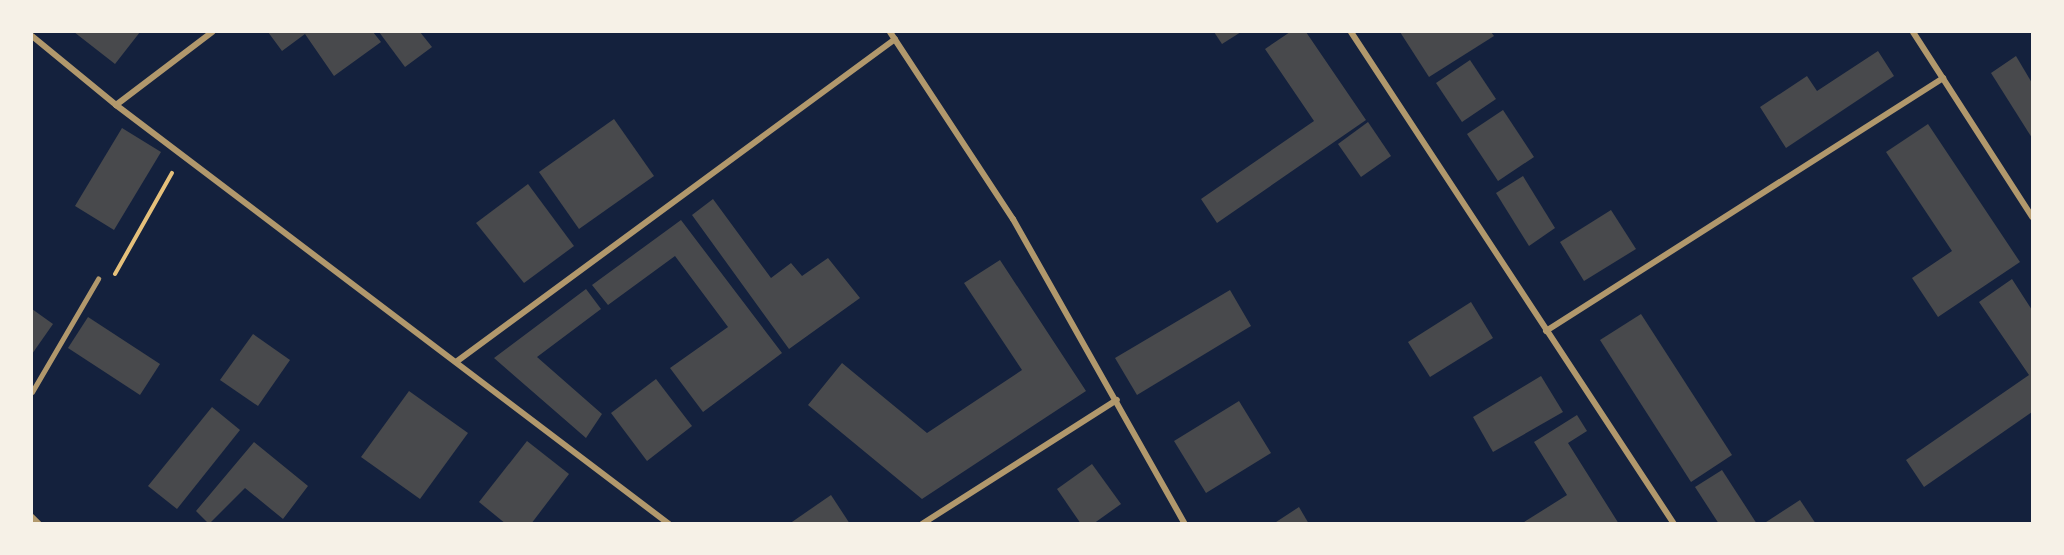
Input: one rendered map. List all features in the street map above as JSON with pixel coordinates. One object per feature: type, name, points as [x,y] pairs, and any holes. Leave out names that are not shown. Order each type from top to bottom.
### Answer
[{"type":"street","points":[[116,105],[212,32]]},
{"type":"street","points":[[890,32],[1013,219],[1185,524]]},
{"type":"street","points":[[1351,32],[1674,524]]},
{"type":"street","points":[[1913,32],[2032,217]]},
{"type":"street","points":[[32,36],[116,105],[669,524]]},
{"type":"street","points":[[456,362],[895,39]]},
{"type":"street","points":[[1546,332],[1943,78]]},
{"type":"street","points":[[922,524],[1117,400]]},
{"type":"street","points":[[32,517],[39,524]]},
{"type":"lane","points":[[32,392],[98,279]]},
{"type":"path","points":[[98,279],[114,277],[182,155]]},
{"type":"building","points":[[74,32],[140,32],[115,64]]},
{"type":"building","points":[[268,32],[373,32],[381,42],[334,76],[305,34],[282,51]]},
{"type":"building","points":[[379,32],[420,32],[432,47],[405,67]]},
{"type":"building","points":[[1214,32],[1241,32],[1222,44]]},
{"type":"building","points":[[1290,32],[1306,32],[1366,120],[1217,223],[1201,199],[1314,121],[1265,49]]},
{"type":"building","points":[[1400,32],[1491,32],[1494,36],[1429,77]]},
{"type":"building","points":[[1878,51],[1894,76],[1786,148],[1760,107],[1807,76],[1817,91]]},
{"type":"building","points":[[2016,56],[2032,83],[2032,138],[1991,73]]},
{"type":"building","points":[[1470,60],[1496,99],[1462,122],[1436,83]]},
{"type":"building","points":[[1503,110],[1534,157],[1498,181],[1467,134]]},
{"type":"building","points":[[614,119],[654,176],[579,229],[539,172]]},
{"type":"building","points":[[1368,122],[1391,156],[1361,177],[1338,144]]},
{"type":"building","points":[[1928,124],[2020,262],[1938,317],[1912,278],[1952,251],[1886,152]]},
{"type":"building","points":[[122,128],[161,152],[114,230],[75,206]]},
{"type":"building","points":[[1523,176],[1555,228],[1529,246],[1496,193]]},
{"type":"building","points":[[528,184],[574,246],[524,283],[476,223]]},
{"type":"building","points":[[713,199],[771,278],[791,263],[802,276],[828,258],[860,298],[789,349],[692,215]]},
{"type":"building","points":[[1611,210],[1636,249],[1584,281],[1560,242]]},
{"type":"building","points":[[681,220],[782,353],[703,412],[670,368],[728,327],[675,256],[608,305],[592,285]]},
{"type":"building","points":[[1000,260],[1086,391],[922,499],[808,405],[842,363],[927,433],[1022,370],[964,283]]},
{"type":"building","points":[[2012,279],[2032,310],[2032,412],[1924,487],[1906,460],[2029,375],[1979,302]]},
{"type":"building","points":[[586,289],[601,309],[537,357],[602,414],[586,438],[494,358]]},
{"type":"building","points":[[1230,290],[1251,326],[1137,395],[1115,358]]},
{"type":"building","points":[[1471,302],[1493,338],[1430,377],[1408,342]]},
{"type":"building","points":[[32,309],[53,324],[32,354]]},
{"type":"building","points":[[1641,314],[1732,455],[1691,482],[1600,340]]},
{"type":"building","points":[[88,317],[160,364],[140,395],[68,348]]},
{"type":"building","points":[[253,334],[290,360],[258,406],[220,380]]},
{"type":"building","points":[[1541,376],[1563,412],[1493,452],[1473,417]]},
{"type":"building","points":[[656,379],[692,426],[647,461],[611,413]]},
{"type":"building","points":[[409,391],[468,433],[420,499],[361,457]]},
{"type":"building","points":[[1239,401],[1271,453],[1206,493],[1174,441]]},
{"type":"building","points":[[212,407],[240,430],[177,509],[148,486]]},
{"type":"building","points":[[1577,415],[1587,431],[1568,443],[1619,524],[1521,524],[1567,495],[1534,442]]},
{"type":"building","points":[[527,441],[569,474],[531,524],[506,524],[479,502]]},
{"type":"building","points":[[254,442],[308,486],[283,519],[245,488],[209,524],[196,511]]},
{"type":"building","points":[[1092,464],[1121,504],[1093,524],[1081,524],[1057,489]]},
{"type":"building","points":[[1722,470],[1757,524],[1719,524],[1695,487]]},
{"type":"building","points":[[831,495],[850,524],[789,524]]},
{"type":"building","points":[[1800,500],[1816,524],[1763,524]]},
{"type":"building","points":[[1299,507],[1309,524],[1273,524]]}]
